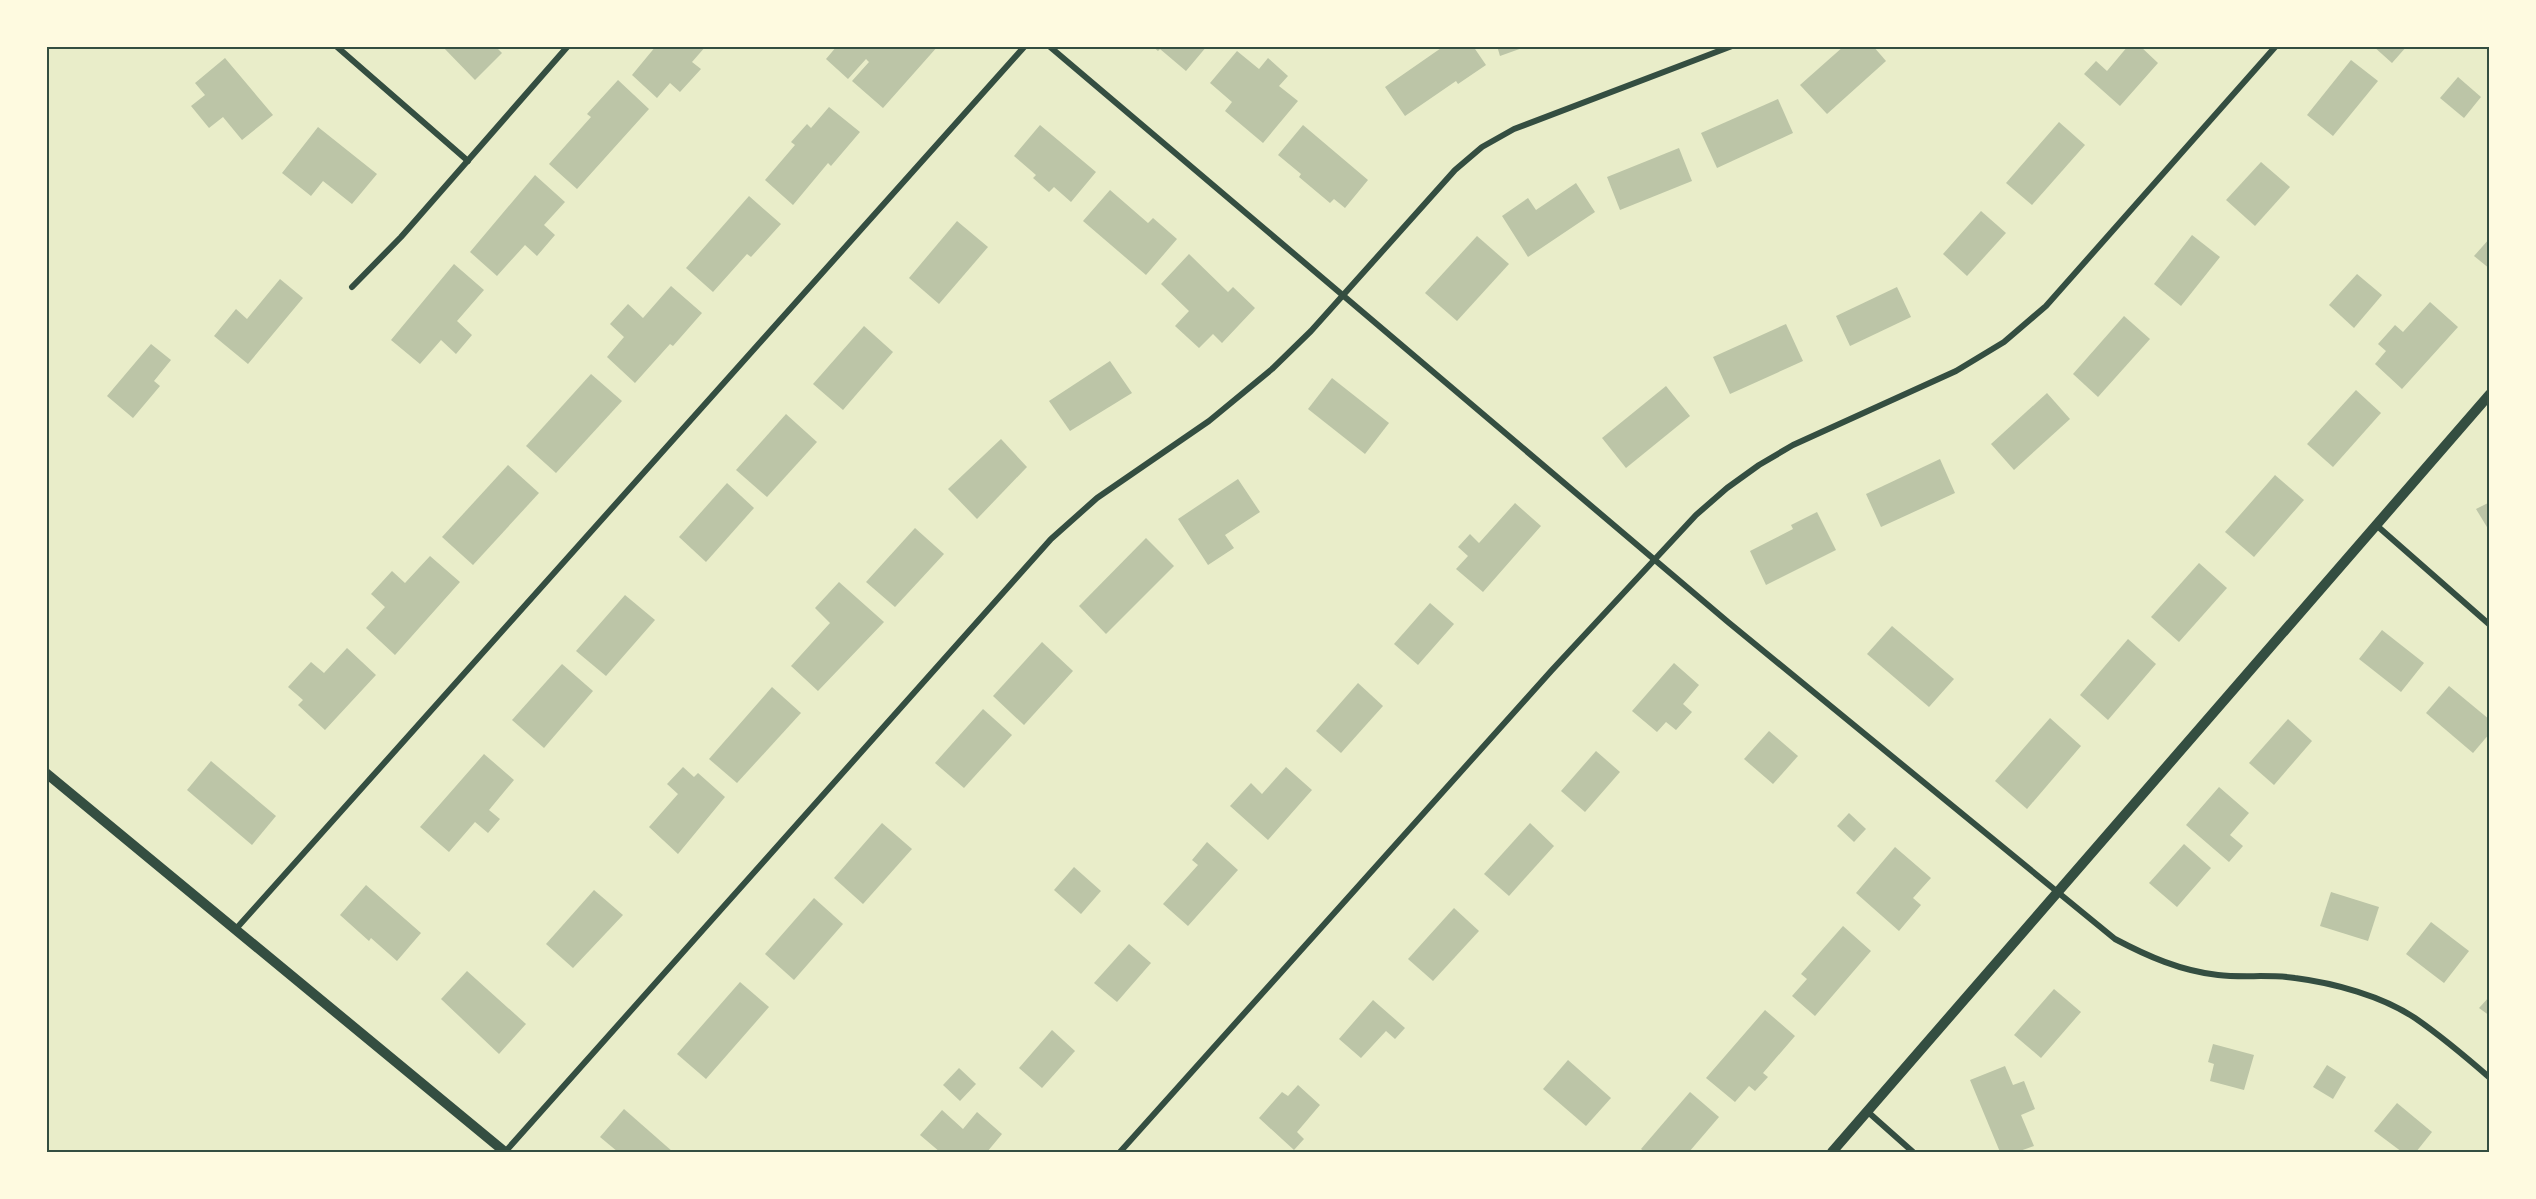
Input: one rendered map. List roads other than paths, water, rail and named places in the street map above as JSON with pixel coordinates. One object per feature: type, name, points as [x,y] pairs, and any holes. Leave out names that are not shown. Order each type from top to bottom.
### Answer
[{"type":"street","points":[[336,46],[468,160]]},
{"type":"street","points":[[352,287],[568,46]]},
{"type":"street","points":[[234,930],[1025,46]]},
{"type":"street","points":[[1049,46],[1655,560],[2115,939],[2148,956],[2183,968],[2217,975],[2293,977],[2329,984],[2381,1001],[2413,1017],[2490,1078]]},
{"type":"street","points":[[46,773],[505,1152],[1051,539],[1097,498],[1209,421],[1272,369],[1342,296],[1455,170],[1482,147],[1514,129],[1732,46]]},
{"type":"street","points":[[1120,1152],[1537,687],[1696,515],[1727,488],[1759,465],[1793,445],[1956,372],[2004,342],[2046,306],[2276,46]]},
{"type":"street","points":[[1832,1152],[2490,393]]},
{"type":"street","points":[[2375,524],[2490,625]]},
{"type":"street","points":[[1868,1113],[1913,1152]]}]
